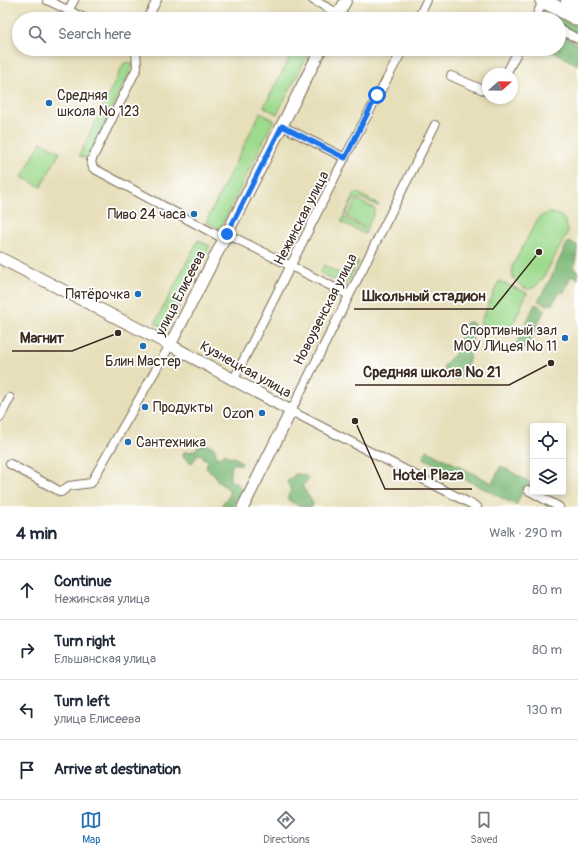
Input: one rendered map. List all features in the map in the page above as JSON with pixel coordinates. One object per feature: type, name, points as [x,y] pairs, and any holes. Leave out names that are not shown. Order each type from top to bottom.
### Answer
[{"type":"highway","points":[[542,0],[565,12]]},
{"type":"highway","points":[[568,0],[578,5]]},
{"type":"highway","points":[[566,13],[578,19]]},
{"type":"street","points":[[47,0],[68,11],[74,0]]},
{"type":"street","points":[[151,12],[157,0]]},
{"type":"street","points":[[313,0],[333,12]]},
{"type":"street","points":[[342,12],[346,0]]},
{"type":"street","points":[[421,12],[427,0]]},
{"type":"street","points":[[539,12],[542,0]]},
{"type":"street","points":[[566,33],[578,39]]},
{"type":"street","points":[[136,56],[137,68],[91,160],[93,168],[225,236],[349,295]]},
{"type":"street","name":"улица Елисеева","points":[[10,464],[61,492],[69,486],[91,483],[170,345],[317,56]]},
{"type":"street","name":"Нежинская улица","points":[[234,379],[345,158],[398,56]]},
{"type":"street","points":[[509,68],[516,56]]},
{"type":"street","points":[[451,76],[482,89]]},
{"type":"street","name":"Новоузенская улица","points":[[243,507],[435,125]]},
{"type":"street","points":[[282,126],[345,158]]},
{"type":"street","name":"Кузнецкая улица","points":[[0,258],[170,345],[291,411],[477,507]]},
{"type":"street","points":[[0,417],[10,398]]},
{"type":"street","points":[[528,490],[560,507]]},
{"type":"green space","points":[[544,9],[550,12],[543,12]]},
{"type":"green space","points":[[566,21],[578,27],[578,35],[566,29]]},
{"type":"green space","points":[[566,38],[578,44],[578,65],[561,56],[566,56]]},
{"type":"green space","points":[[290,56],[307,56],[277,114],[264,107]]},
{"type":"green space","points":[[124,63],[134,63],[90,154],[86,158],[79,156]]},
{"type":"green space","points":[[260,113],[274,120],[220,229],[206,222]]},
{"type":"green space","points":[[41,142],[60,152],[41,187],[22,177]]},
{"type":"green space","points":[[356,192],[379,205],[378,206],[364,200],[356,199],[351,204],[344,218],[367,230],[365,234],[341,222]]},
{"type":"green space","points":[[357,200],[374,208],[375,210],[367,228],[347,217]]},
{"type":"green space","points":[[549,212],[561,216],[565,220],[568,232],[542,280],[535,287],[528,289],[522,287],[513,278],[512,267],[538,218]]},
{"type":"green space","points":[[198,240],[210,246],[167,329],[155,323]]},
{"type":"green space","points":[[569,242],[577,245],[574,269],[578,272],[578,279],[571,276],[564,292],[560,292],[552,304],[547,305],[538,301],[552,276],[566,245]]},
{"type":"green space","points":[[357,261],[359,262],[346,286],[320,273],[324,265],[347,278]]},
{"type":"green space","points":[[499,281],[527,293],[508,336],[480,323]]},
{"type":"green space","points":[[535,304],[545,309],[526,349],[516,344]]},
{"type":"green space","points":[[471,322],[479,329],[471,333],[473,343],[469,347],[469,361],[463,373],[456,380],[444,374],[444,365],[455,354],[465,323]]},
{"type":"green space","points":[[208,445],[214,448],[217,459],[225,453],[230,458],[234,457],[242,464],[233,464],[230,470],[230,482],[236,482],[241,488],[248,489],[243,496],[242,494],[234,500],[236,504],[234,506],[224,507],[222,504],[229,496],[229,489],[218,482],[215,475],[206,468],[208,460],[203,458],[203,455],[198,454],[192,463],[183,457],[184,452],[195,451],[199,446]]},
{"type":"green space","points":[[427,450],[492,483],[501,466],[530,482],[530,488],[525,486],[516,505],[423,458]]},
{"type":"green space","points":[[296,474],[305,475],[309,479],[302,486],[313,503],[312,507],[301,507],[288,500],[291,490],[287,481]]},
{"type":"place","name":"Средняя школа № 123","points":[[49,103]]},
{"type":"place","name":"Пиво 24 часа","points":[[194,214]]},
{"type":"place","name":"Школьный стадион","points":[[539,252]]},
{"type":"place","name":"Пятёрочка","points":[[138,294]]},
{"type":"place","name":"Магнит","points":[[118,333]]},
{"type":"place","name":"Спортивный зал МОУ ЛИцея № 11","points":[[565,338]]},
{"type":"place","name":"Блин Мастер","points":[[143,346]]},
{"type":"place","name":"Средняя школа № 21","points":[[551,363]]},
{"type":"place","name":"Продукты","points":[[145,407]]},
{"type":"place","name":"Ozon","points":[[262,413]]},
{"type":"place","name":"Hotel Plaza","points":[[355,421]]},
{"type":"place","name":"Сантехника","points":[[128,442]]},
{"type":"route","points":[[227,234],[282,126],[345,158],[377,95]]}]
